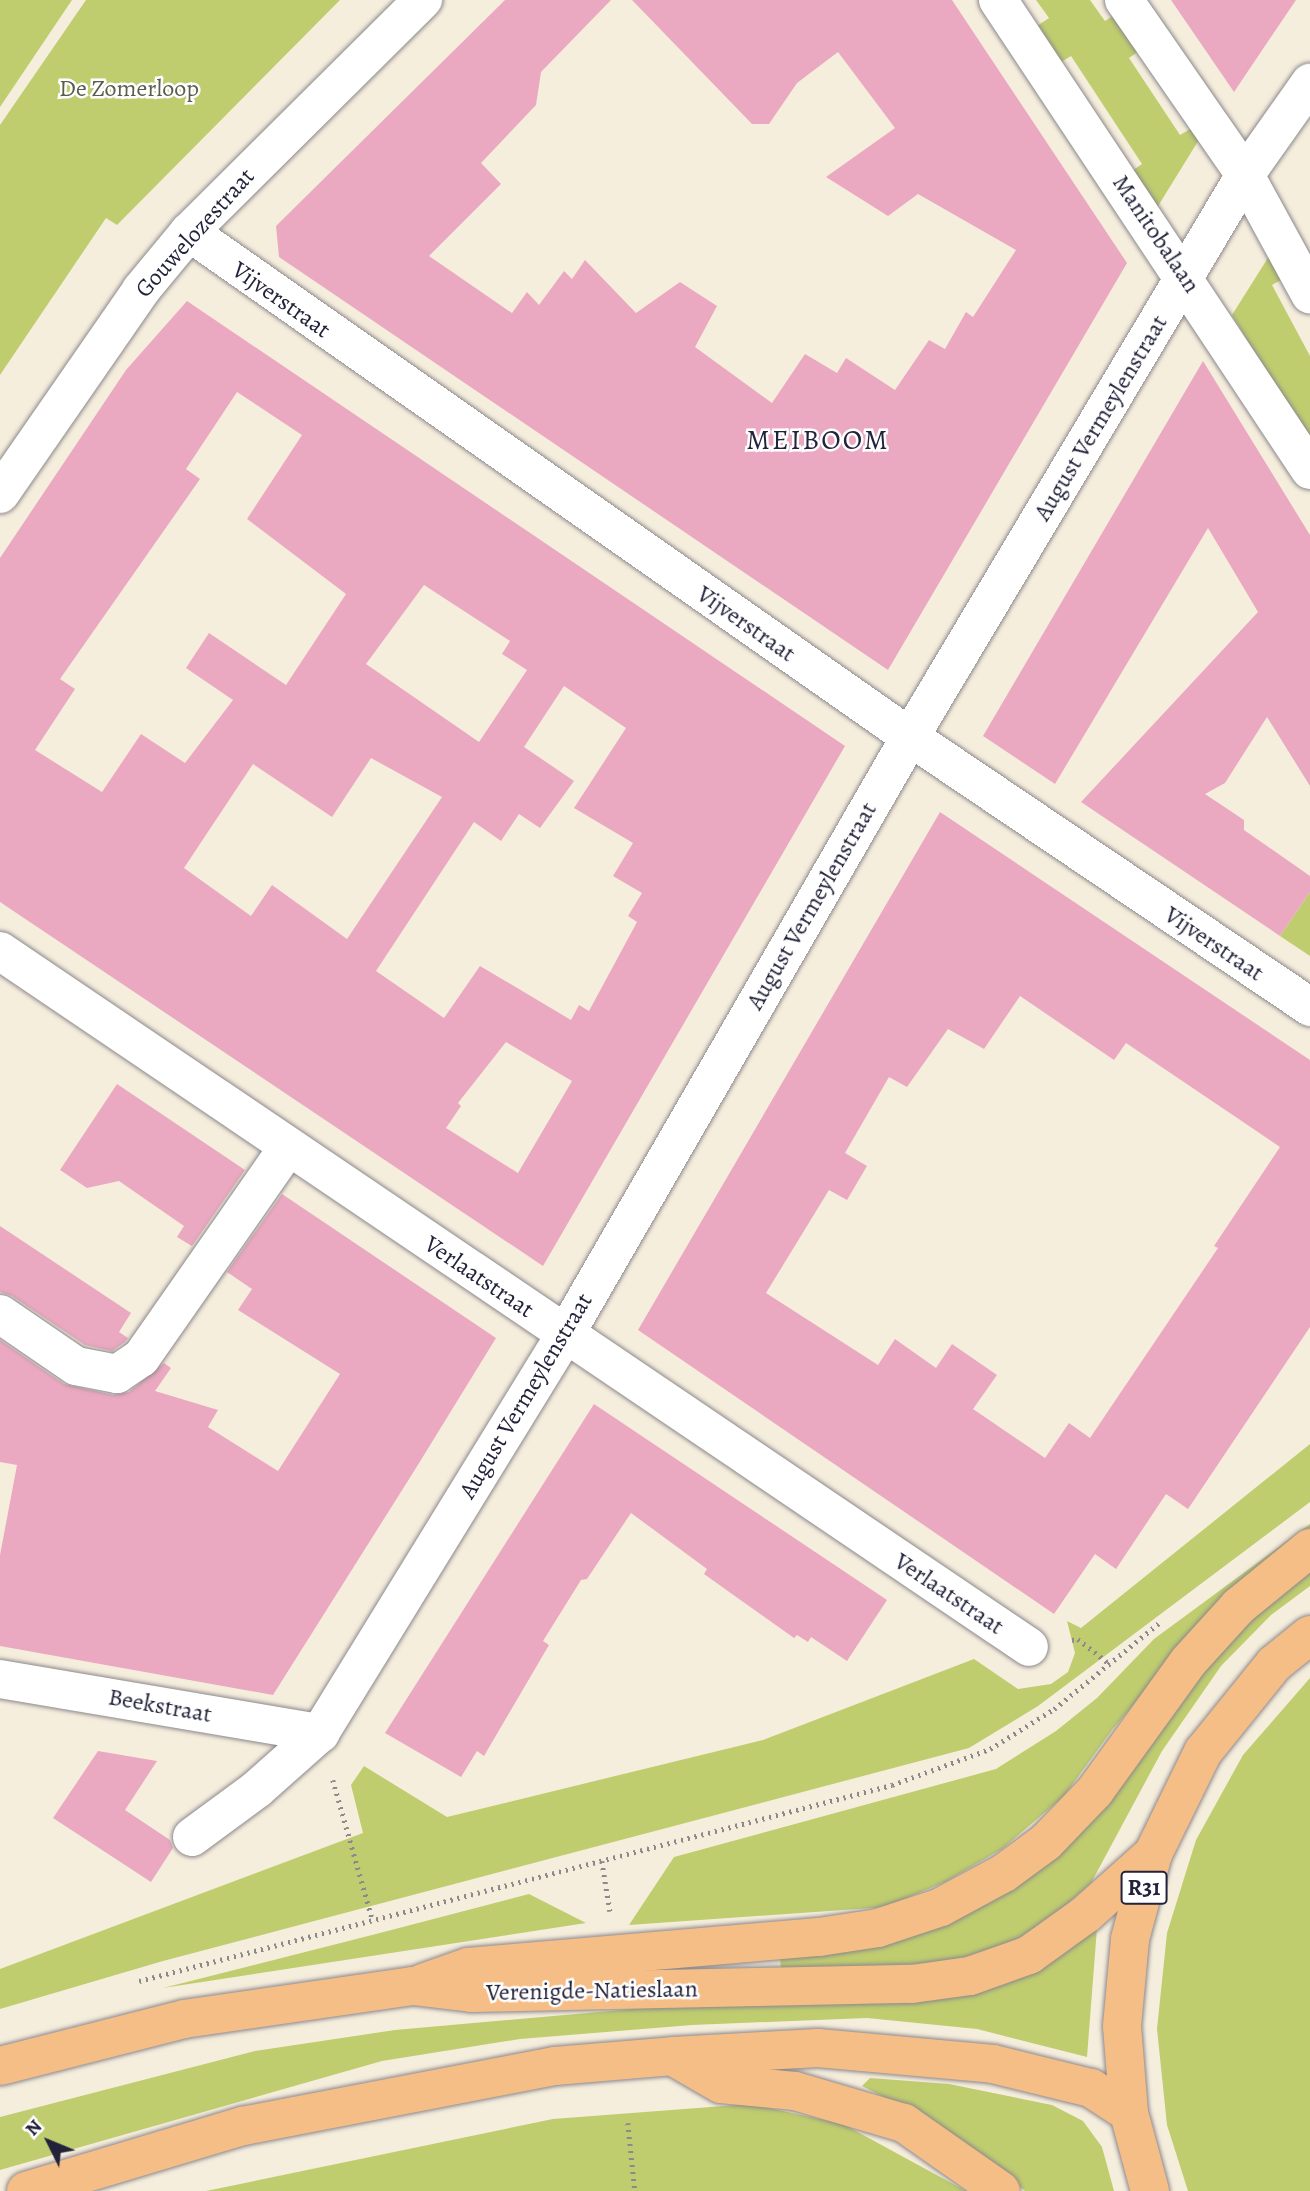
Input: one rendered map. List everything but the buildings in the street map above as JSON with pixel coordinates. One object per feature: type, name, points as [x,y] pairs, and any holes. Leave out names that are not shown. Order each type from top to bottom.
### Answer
[{"type":"main road","points":[[413,1986],[468,1967],[819,1937],[878,1927],[941,1907],[1004,1873],[1046,1842],[1095,1791],[1188,1662],[1239,1606],[1310,1548]]},
{"type":"main road","name":"R31","points":[[1150,2191],[1129,2113],[1122,2026],[1128,1964],[1153,1854],[1203,1752],[1274,1664],[1310,1635]]},
{"type":"main road","name":"Verenigde-Natieslaan","points":[[0,2066],[184,2019],[413,1986],[472,1993],[912,1984],[970,1976],[1029,1955],[1086,1914],[1153,1854]]},
{"type":"main road","points":[[26,2191],[243,2126],[555,2066],[673,2056],[818,2048],[993,2064],[1091,2088],[1129,2113]]},
{"type":"main road","points":[[673,2056],[721,2084],[794,2091],[904,2123],[1000,2191]]},
{"type":"street","name":"Gouwelozestraat","points":[[0,494],[141,290],[189,232],[423,0]]},
{"type":"street","name":"Manitobalaan","points":[[998,0],[1185,277],[1310,470]]},
{"type":"street","points":[[1124,0],[1245,176],[1310,294]]},
{"type":"street","name":"August Vermeylenstraat","points":[[192,1837],[320,1733],[565,1335],[910,737],[1245,176],[1310,83]]},
{"type":"street","name":"Vijverstraat","points":[[189,232],[910,737],[1310,1007]]},
{"type":"street","name":"Verlaatstraat","points":[[0,951],[1029,1647]]},
{"type":"street","points":[[0,1314],[76,1366],[117,1374],[141,1358],[288,1147]]},
{"type":"street","name":"Beekstraat","points":[[0,1679],[320,1733]]},
{"type":"path","points":[[126,1984],[892,1785],[990,1749],[1063,1702],[1168,1615]]},
{"type":"path","points":[[320,1733],[373,1920]]},
{"type":"path","points":[[602,1861],[611,1916]]},
{"type":"path","points":[[628,2123],[635,2191]]},
{"type":"green space","points":[[0,0],[72,0],[0,107]]},
{"type":"green space","name":"De Zomerloop","points":[[86,0],[340,0],[117,225],[106,218],[0,375],[0,125]]},
{"type":"green space","points":[[1036,0],[1090,0],[1105,21],[1117,13],[1142,49],[1129,58],[1180,135],[1192,128],[1200,138],[1155,211],[1129,173],[1142,164],[1071,56],[1058,64],[1034,28],[1049,18]]},
{"type":"green space","points":[[1271,253],[1281,280],[1272,285],[1310,356],[1310,442],[1232,315]]},
{"type":"green space","points":[[1310,892],[1310,956],[1280,936]]},
{"type":"green space","points":[[1310,1444],[1310,1502],[1038,1706],[969,1748],[163,1961],[0,2009],[0,1969],[363,1833],[351,1785],[364,1766],[447,1817],[763,1740],[974,1659],[1018,1689],[1051,1684],[1068,1672],[1075,1653],[1067,1621],[1081,1628]]},
{"type":"green space","points":[[1310,1524],[1310,1529],[1228,1594],[1112,1730],[1064,1796],[1002,1849],[945,1882],[885,1907],[629,1925],[674,1857],[996,1769],[1056,1731],[1097,1698],[1154,1639]]},
{"type":"green space","points":[[1310,1568],[1310,1586],[1271,1615],[1221,1666],[1162,1751],[1091,1883],[1054,1916],[1011,1943],[948,1962],[889,1970],[781,1969],[780,1958],[983,1903],[1243,1623]]},
{"type":"green space","points":[[1310,1678],[1310,2191],[1188,2191],[1167,2125],[1157,2029],[1167,1933],[1196,1840],[1243,1755]]},
{"type":"green space","points":[[529,1894],[586,1923],[163,1988],[376,1934]]},
{"type":"green space","points":[[1097,1928],[1087,2057],[977,2029],[867,2018],[692,2025],[520,2039],[382,2061],[0,2170],[0,2117],[255,2051],[395,2030],[724,2001],[870,2002]]},
{"type":"green space","points":[[870,2078],[949,2084],[1052,2105],[1083,2121],[1102,2147],[1114,2191],[1025,2191],[944,2128],[862,2086]]},
{"type":"green space","points":[[750,2104],[843,2124],[966,2191],[206,2191],[553,2119]]},
{"type":"district","name":"MEIBOOM","points":[[818,440]]}]
